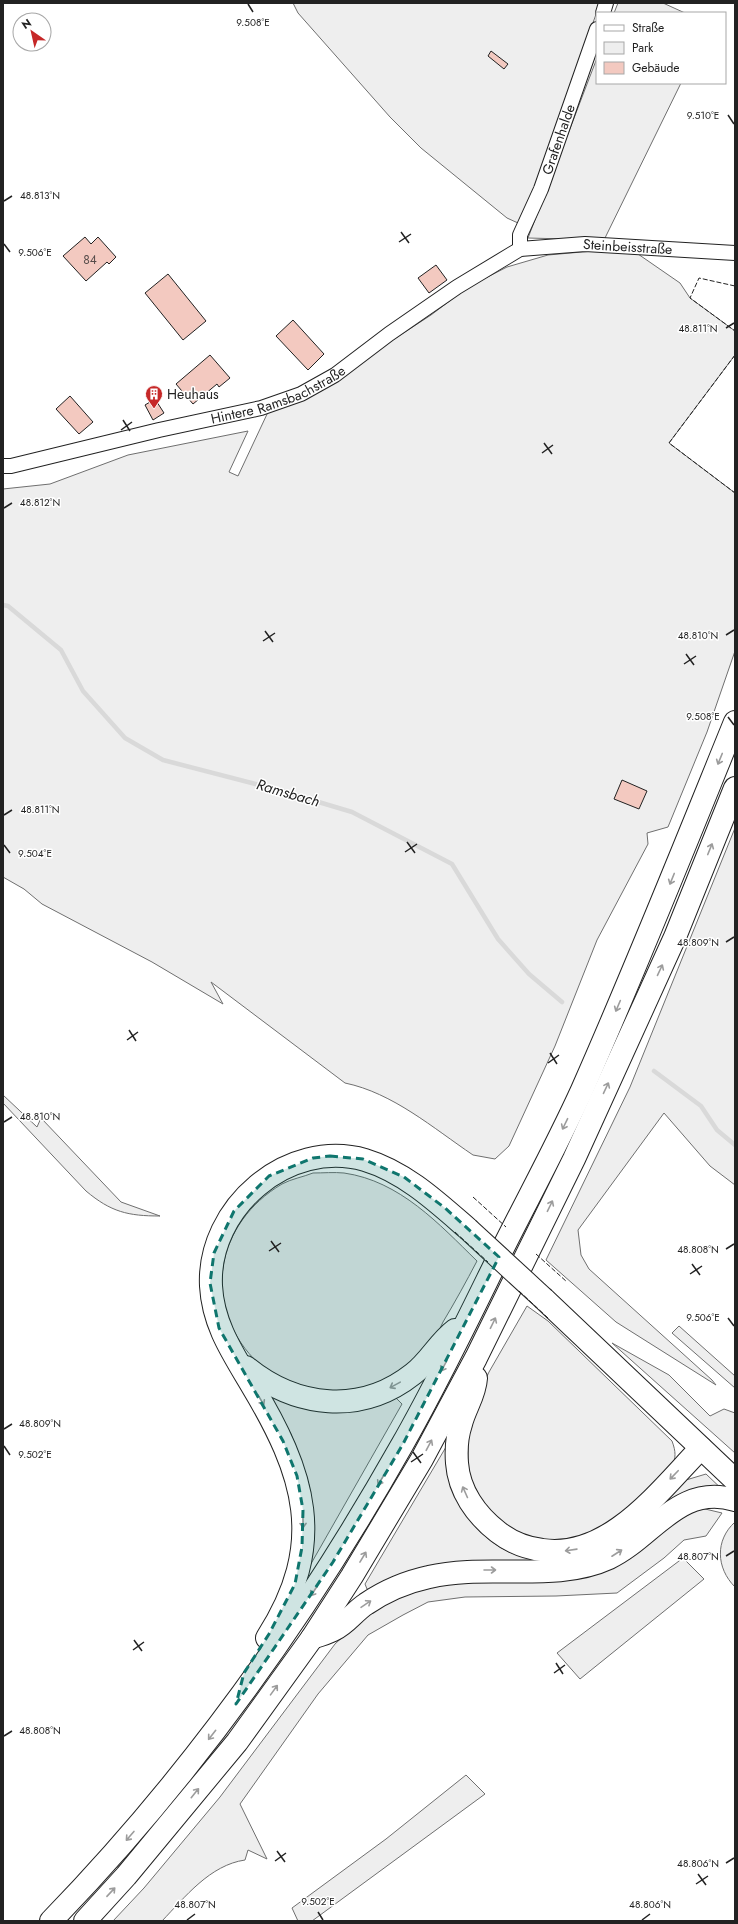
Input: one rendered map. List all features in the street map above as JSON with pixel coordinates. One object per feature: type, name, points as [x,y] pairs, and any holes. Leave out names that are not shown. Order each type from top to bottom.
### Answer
[{"type":"highway","points":[[51,1921],[109,1860],[160,1801],[236,1704],[333,1562],[402,1444],[468,1319],[580,1093],[661,906],[735,722]]},
{"type":"highway","points":[[85,1921],[126,1876],[183,1809],[237,1742],[312,1638],[352,1576],[422,1459],[476,1358],[574,1159],[675,937],[735,788]]},
{"type":"highway","points":[[236,1704],[244,1673],[289,1600],[300,1564],[303,1529],[300,1492],[291,1459],[275,1426],[219,1328],[213,1306],[210,1283],[214,1253],[226,1224],[243,1198],[257,1185],[282,1168],[297,1162],[330,1156],[363,1159],[388,1168],[404,1177],[445,1208],[468,1229],[735,1480]]},
{"type":"highway","points":[[234,1355],[258,1378],[288,1394],[320,1401],[354,1400],[386,1391],[400,1383],[426,1362],[443,1339],[468,1319]]},
{"type":"highway","points":[[476,1358],[476,1387],[461,1423],[458,1443],[457,1464],[461,1483],[469,1500],[478,1513],[494,1529],[517,1544],[554,1552],[578,1548],[598,1541],[631,1519],[702,1448]]},
{"type":"highway","points":[[312,1638],[336,1629],[365,1605],[386,1592],[413,1581],[458,1572],[545,1570],[573,1568],[594,1564],[610,1557],[633,1542],[682,1504],[697,1498],[712,1496],[735,1500]]},
{"type":"street","name":"Grafenhalde","points":[[520,249],[520,236],[541,189],[596,32]]},
{"type":"street","name":"Steinbeisstraße","points":[[520,249],[585,244],[735,253]]},
{"type":"street","name":"Hintere Ramsbachstraße","points":[[3,466],[11,466],[159,430],[261,408],[301,394],[335,376],[389,334],[456,287],[520,249]]},
{"type":"highlighted area","points":[[330,1156],[363,1159],[404,1177],[445,1208],[499,1257],[403,1444],[333,1562],[236,1704],[244,1673],[269,1634],[295,1584],[302,1547],[303,1510],[297,1476],[283,1441],[219,1328],[210,1283],[214,1253],[234,1211],[269,1176],[313,1158]]},
{"type":"green space","points":[[293,3],[600,3],[523,220],[518,223],[507,218],[421,148],[390,117],[298,13]]},
{"type":"green space","points":[[618,3],[663,3],[683,12],[614,12]]},
{"type":"green space","points":[[596,61],[596,84],[681,84],[604,240],[528,238]]},
{"type":"green space","points":[[593,251],[638,254],[680,283],[690,298],[735,331],[735,355],[669,443],[735,493],[735,651],[707,732],[668,827],[647,833],[648,844],[597,940],[555,1046],[509,1146],[495,1159],[473,1155],[428,1123],[396,1103],[363,1088],[345,1083],[211,982],[223,1004],[152,962],[42,904],[24,889],[3,877],[3,489],[50,484],[128,455],[248,431],[229,472],[238,476],[268,412],[382,347],[431,315],[468,287],[507,267],[548,255]]},
{"type":"green space","points":[[735,828],[735,1185],[710,1166],[664,1113],[578,1230],[581,1255],[589,1269],[716,1385],[616,1322],[546,1260],[630,1087]]},
{"type":"green space","points":[[3,1095],[37,1127],[41,1118],[121,1202],[160,1216],[129,1214],[112,1208],[95,1198],[86,1191],[3,1103]]},
{"type":"green space","points":[[313,1173],[344,1173],[383,1185],[417,1206],[433,1219],[477,1261],[432,1344],[412,1362],[389,1378],[376,1384],[361,1388],[328,1390],[311,1388],[280,1378],[266,1370],[254,1359],[237,1337],[227,1314],[222,1289],[223,1265],[230,1242],[242,1220],[260,1200],[282,1184]]},
{"type":"green space","points":[[527,1306],[548,1321],[672,1441],[674,1448],[675,1457],[672,1467],[623,1516],[579,1540],[533,1542],[495,1522],[468,1477],[468,1425],[475,1402],[489,1372]]},
{"type":"green space","points":[[679,1326],[735,1376],[735,1388],[672,1333]]},
{"type":"green space","points":[[612,1343],[669,1375],[710,1416],[724,1409],[735,1413],[735,1453]]},
{"type":"green space","points":[[268,1391],[396,1398],[402,1404],[308,1569],[312,1513],[309,1485],[291,1434],[277,1412]]},
{"type":"green space","points":[[446,1447],[450,1479],[462,1508],[471,1522],[495,1544],[509,1552],[523,1557],[547,1562],[686,1480],[706,1474],[726,1493],[596,1557],[372,1591],[367,1589],[365,1584]]},
{"type":"green space","points":[[701,1508],[722,1513],[706,1536],[684,1540],[664,1558],[617,1593],[556,1596],[465,1597],[428,1602],[368,1635],[318,1694],[240,1804],[267,1859],[248,1850],[245,1860],[220,1868],[209,1875],[189,1892],[162,1921],[113,1921],[144,1888],[220,1797],[335,1644],[362,1619],[396,1598],[423,1588],[461,1583],[671,1524]]},
{"type":"green space","points":[[735,1522],[735,1587],[724,1571],[720,1554],[724,1537],[728,1529]]},
{"type":"green space","points":[[683,1558],[704,1579],[580,1679],[557,1653]]},
{"type":"green space","points":[[466,1775],[485,1794],[312,1921],[298,1921],[292,1908],[386,1839]]},
{"type":"building","points":[[491,51],[508,64],[504,69],[488,56]]},
{"type":"building","points":[[85,237],[91,244],[98,237],[116,257],[109,264],[107,262],[86,281],[63,256]]},
{"type":"building","points":[[436,265],[447,280],[429,293],[418,278]]},
{"type":"building","points":[[168,274],[206,321],[183,340],[145,293]]},
{"type":"building","points":[[293,320],[324,354],[308,370],[276,336]]},
{"type":"building","points":[[210,355],[230,378],[219,387],[217,384],[193,404],[176,384]]},
{"type":"building","points":[[70,396],[93,422],[79,434],[56,409]]},
{"type":"building","name":"Heuhaus","points":[[155,399],[164,413],[153,420],[145,405]]},
{"type":"building","points":[[622,780],[647,791],[639,809],[614,799]]},
{"type":"waterway","name":"Ramsbach","points":[[3,605],[8,606],[61,650],[83,691],[125,738],[163,760],[275,789],[352,812],[452,864],[498,939],[529,974],[562,1002]]},
{"type":"waterway","name":"Ramsbach","points":[[654,1071],[701,1106],[717,1130],[735,1145]]},
{"type":"fence","points":[[735,286],[699,278],[690,298],[735,331]]},
{"type":"fence","points":[[735,355],[669,443],[735,493]]},
{"type":"fence","points":[[473,1197],[506,1227]]},
{"type":"fence","points":[[455,1232],[488,1262]]},
{"type":"fence","points":[[536,1254],[567,1282]]},
{"type":"fence","points":[[519,1291],[548,1318]]},
{"type":"place","name":"Heuhaus","points":[[154,409]]}]
